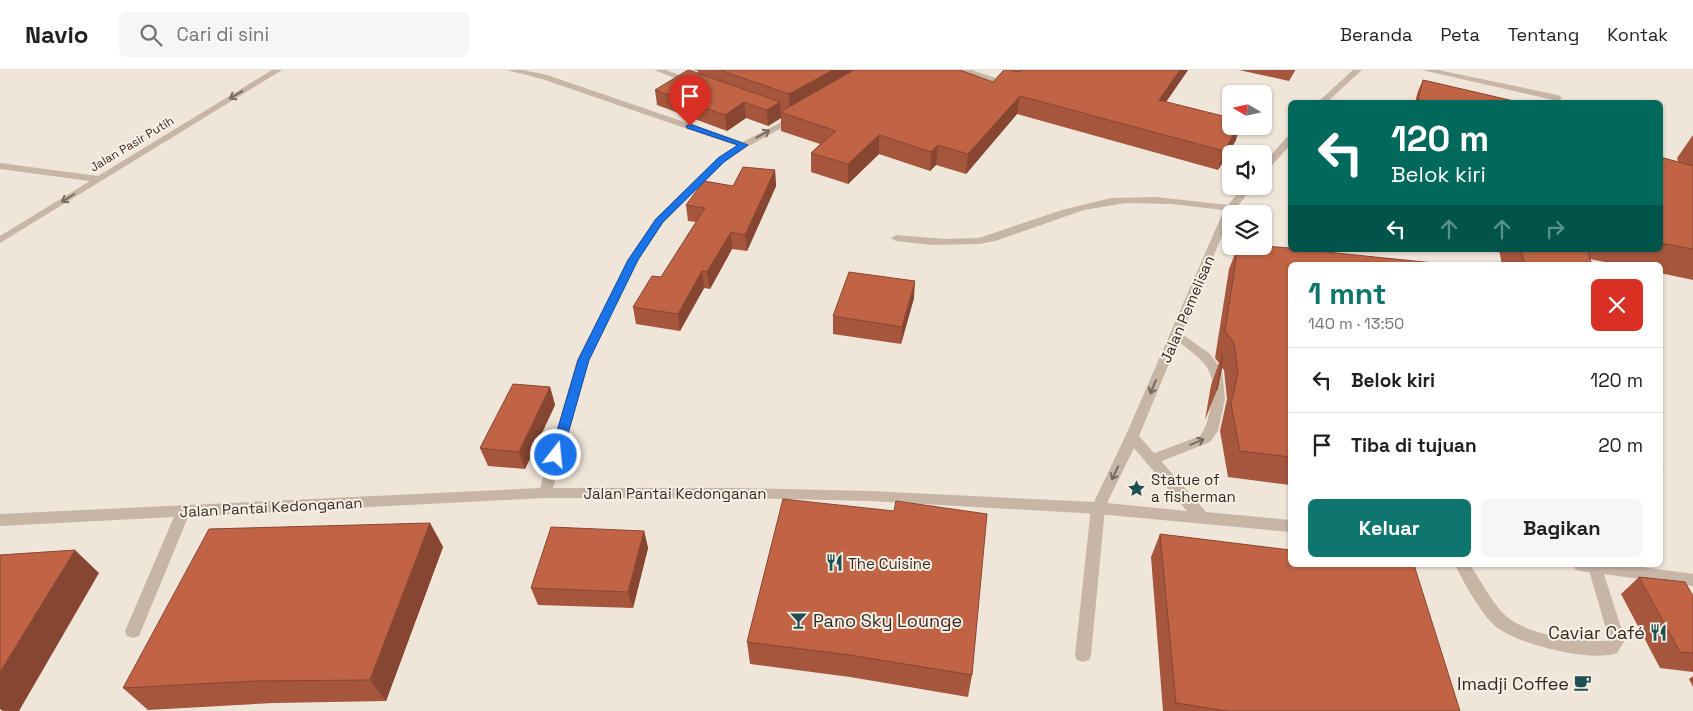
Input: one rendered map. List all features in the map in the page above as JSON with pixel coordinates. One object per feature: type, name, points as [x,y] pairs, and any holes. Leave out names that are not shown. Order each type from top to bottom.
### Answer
[{"type":"street","name":"Jalan Pasir Putih","points":[[0,240],[278,70]]},
{"type":"street","points":[[511,70],[544,77],[744,145]]},
{"type":"street","points":[[658,70],[704,86]]},
{"type":"street","points":[[964,70],[1018,87]]},
{"type":"street","points":[[1426,70],[1558,98]]},
{"type":"street","points":[[1324,100],[1352,72]]},
{"type":"street","points":[[545,493],[583,360],[633,260],[659,220],[721,160],[744,145],[798,116],[779,113]]},
{"type":"street","points":[[1272,160],[1288,141]]},
{"type":"street","points":[[0,166],[97,180]]},
{"type":"street","name":"Jalan Pemelisan","points":[[1233,205],[1241,195]]},
{"type":"street","points":[[896,238],[946,244],[977,242],[991,239],[1073,210],[1112,201],[1160,199],[1222,207]]},
{"type":"street","name":"Jalan Pemelisan","points":[[1084,655],[1098,508],[1132,437],[1222,227]]},
{"type":"street","points":[[1152,460],[1206,439],[1211,431],[1218,399],[1218,373],[1205,356],[1176,334]]},
{"type":"street","points":[[1132,437],[1202,518]]},
{"type":"street","name":"Jalan Pantai Kedonganan","points":[[0,520],[545,493],[871,496],[1098,508],[1288,526]]},
{"type":"street","points":[[133,631],[184,510]]},
{"type":"street","points":[[1463,567],[1499,619],[1512,630],[1593,649],[1611,648],[1617,640],[1587,567]]},
{"type":"street","points":[[1595,567],[1693,580]]},
{"type":"building","points":[[688,70],[780,102],[767,110],[744,102],[725,115],[655,90]]},
{"type":"building","points":[[720,70],[833,70],[789,94]]},
{"type":"building","points":[[854,70],[960,70],[993,82],[1004,70],[1017,72],[1024,70],[1180,70],[1159,100],[1222,116],[1222,135],[1234,135],[1228,145],[1222,145],[1222,150],[1020,96],[968,154],[938,145],[931,152],[879,135],[848,164],[811,153],[836,131],[780,112]]},
{"type":"building","points":[[1423,80],[1509,100],[1418,100]]},
{"type":"building","points":[[1663,158],[1693,166],[1693,249],[1663,244]]},
{"type":"building","points":[[743,167],[775,170],[745,235],[731,232],[707,272],[702,271],[678,314],[633,307],[652,276],[661,277],[705,208],[686,205],[704,181],[733,186]]},
{"type":"building","points":[[1272,247],[1288,248],[1288,252],[1326,252],[1424,262],[1288,262],[1288,457],[1240,451],[1231,404],[1238,373],[1234,343],[1225,331],[1237,255],[1272,255]]},
{"type":"building","points":[[1522,252],[1588,252],[1591,262],[1524,262]]},
{"type":"building","points":[[849,272],[915,281],[902,327],[833,316]]},
{"type":"building","points":[[1222,355],[1222,366],[1217,390]]},
{"type":"building","points":[[513,384],[550,387],[519,452],[480,448]]},
{"type":"building","points":[[783,499],[894,511],[896,501],[987,514],[972,675],[850,655],[747,642]]},
{"type":"building","points":[[430,523],[370,680],[254,681],[123,688],[209,529]]},
{"type":"building","points":[[551,527],[644,531],[628,592],[531,588]]},
{"type":"building","points":[[1160,534],[1288,550],[1288,567],[1415,567],[1460,711],[1227,711],[1176,703]]},
{"type":"building","points":[[75,550],[0,672],[0,555]]},
{"type":"building","points":[[1639,577],[1685,582],[1693,596],[1693,653],[1680,652]]},
{"type":"place","name":"Statue of a fisherman","points":[[1137,488]]},
{"type":"place","name":"The Cuisine","points":[[834,563]]},
{"type":"place","name":"Pano Sky Lounge","points":[[799,620]]},
{"type":"place","name":"Caviar Café","points":[[1659,632]]},
{"type":"place","name":"Imadji Coffee","points":[[1583,683]]},
{"type":"route","points":[[556,455],[583,360],[633,260],[659,220],[721,160],[744,145],[690,126]]}]
